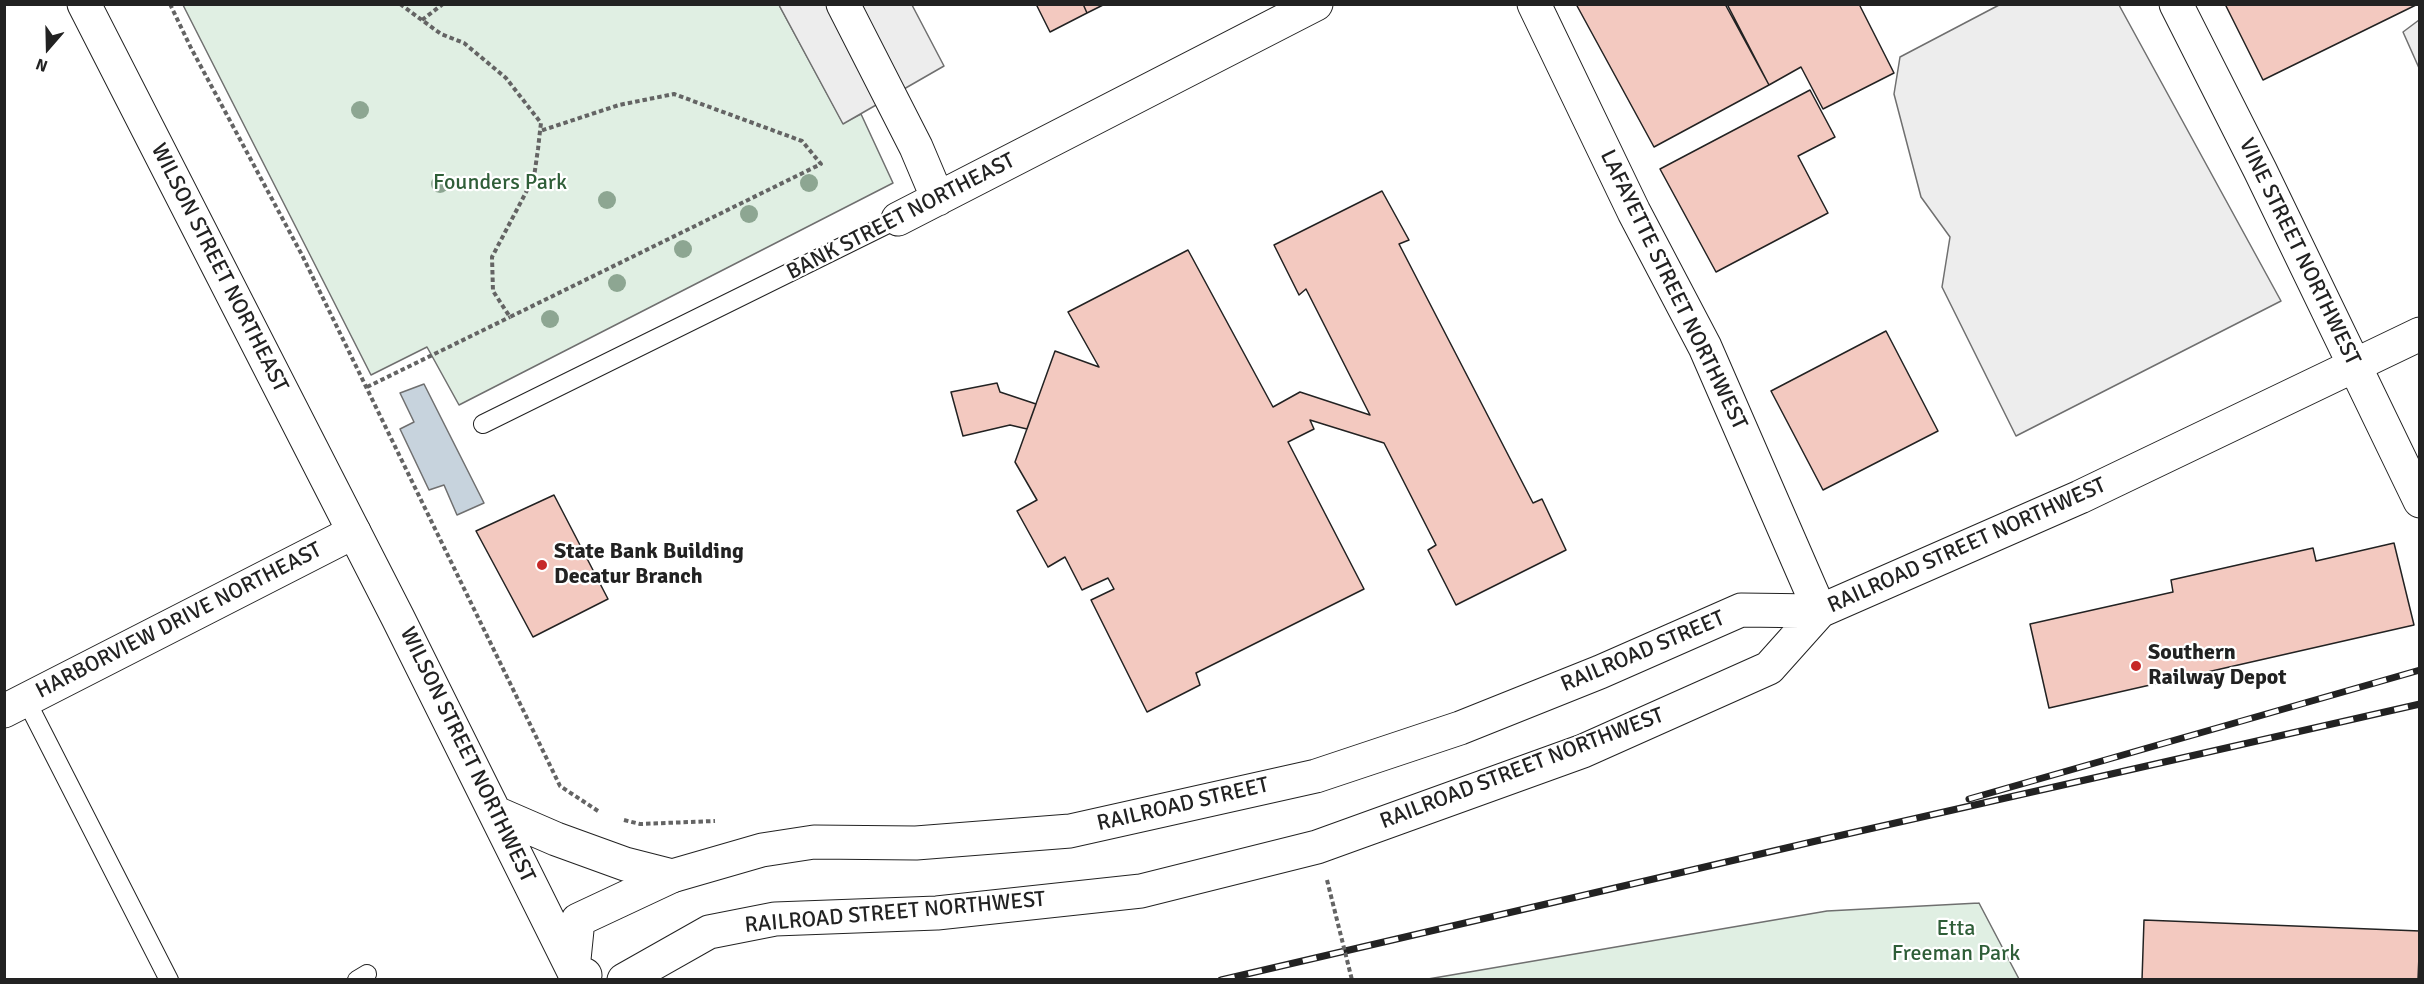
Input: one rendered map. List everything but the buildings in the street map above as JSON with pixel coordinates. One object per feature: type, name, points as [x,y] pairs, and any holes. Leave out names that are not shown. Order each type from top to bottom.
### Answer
[{"type":"main road","name":"WILSON STREET NORTHEAST","points":[[84,4],[354,532]]},
{"type":"main road","points":[[843,4],[916,147],[938,199]]},
{"type":"main road","name":"BANK STREET NORTHEAST","points":[[898,219],[1316,4]]},
{"type":"main road","name":"LAFAYETTE STREET NORTHWEST","points":[[1534,4],[1634,212],[1705,347],[1820,611]]},
{"type":"main road","name":"VINE STREET NORTHWEST","points":[[2176,4],[2420,501]]},
{"type":"main road","name":"RAILROAD STREET NORTHWEST","points":[[624,980],[709,932],[776,919],[937,913],[1141,891],[1317,847],[1583,751],[1769,668],[1820,611],[2080,497],[2420,334]]},
{"type":"main road","name":"HARBORVIEW DRIVE NORTHEAST","points":[[15,705],[354,532]]},
{"type":"main road","name":"WILSON STREET NORTHWEST","points":[[354,532],[496,813],[582,976]]},
{"type":"main road","name":"RAILROAD STREET","points":[[582,976],[578,920],[672,876],[762,850],[814,842],[916,843],[1070,831],[1316,776],[1460,728],[1600,672],[1741,609],[1820,611]]},
{"type":"main road","points":[[496,813],[556,839],[625,864],[672,876]]},
{"type":"lane","name":"BANK STREET NORTHEAST","points":[[483,424],[898,219]]},
{"type":"lane","points":[[15,705],[169,980]]},
{"type":"path","points":[[170,4],[190,48],[302,255],[560,786],[604,815]]},
{"type":"path","points":[[400,4],[441,34],[464,43],[506,78],[541,123],[534,177],[492,257],[493,291],[510,317]]},
{"type":"path","points":[[422,20],[443,4]]},
{"type":"path","points":[[367,387],[821,164],[802,141],[674,94],[619,105],[540,130]]},
{"type":"path","points":[[622,819],[640,824],[724,821]]},
{"type":"path","points":[[1327,880],[1352,980]]},
{"type":"green space","name":"Founders Park","points":[[183,5],[779,5],[843,123],[861,114],[893,183],[459,405],[427,347],[371,375]]},
{"type":"green space","name":"Etta Freeman Park","points":[[1979,903],[2019,979],[1428,979],[1827,911]]},
{"type":"shaded area","points":[[2001,4],[2119,5],[2281,301],[2016,436],[1942,287],[1950,237],[1921,197],[1894,94],[1900,57]]},
{"type":"shaded area","points":[[779,5],[912,5],[944,66],[843,124]]},
{"type":"shaded area","points":[[2419,20],[2419,68],[2403,32]]},
{"type":"shaded area","points":[[424,384],[484,503],[457,515],[444,485],[429,490],[400,429],[414,422],[400,393]]},
{"type":"railway","points":[[1969,799],[2420,670]]},
{"type":"railway","points":[[1221,980],[1816,841],[2420,704]]},
{"type":"place","name":"State Bank Building Decatur Branch","points":[[542,565]]},
{"type":"place","name":"Southern Railway Depot","points":[[2136,666]]}]
